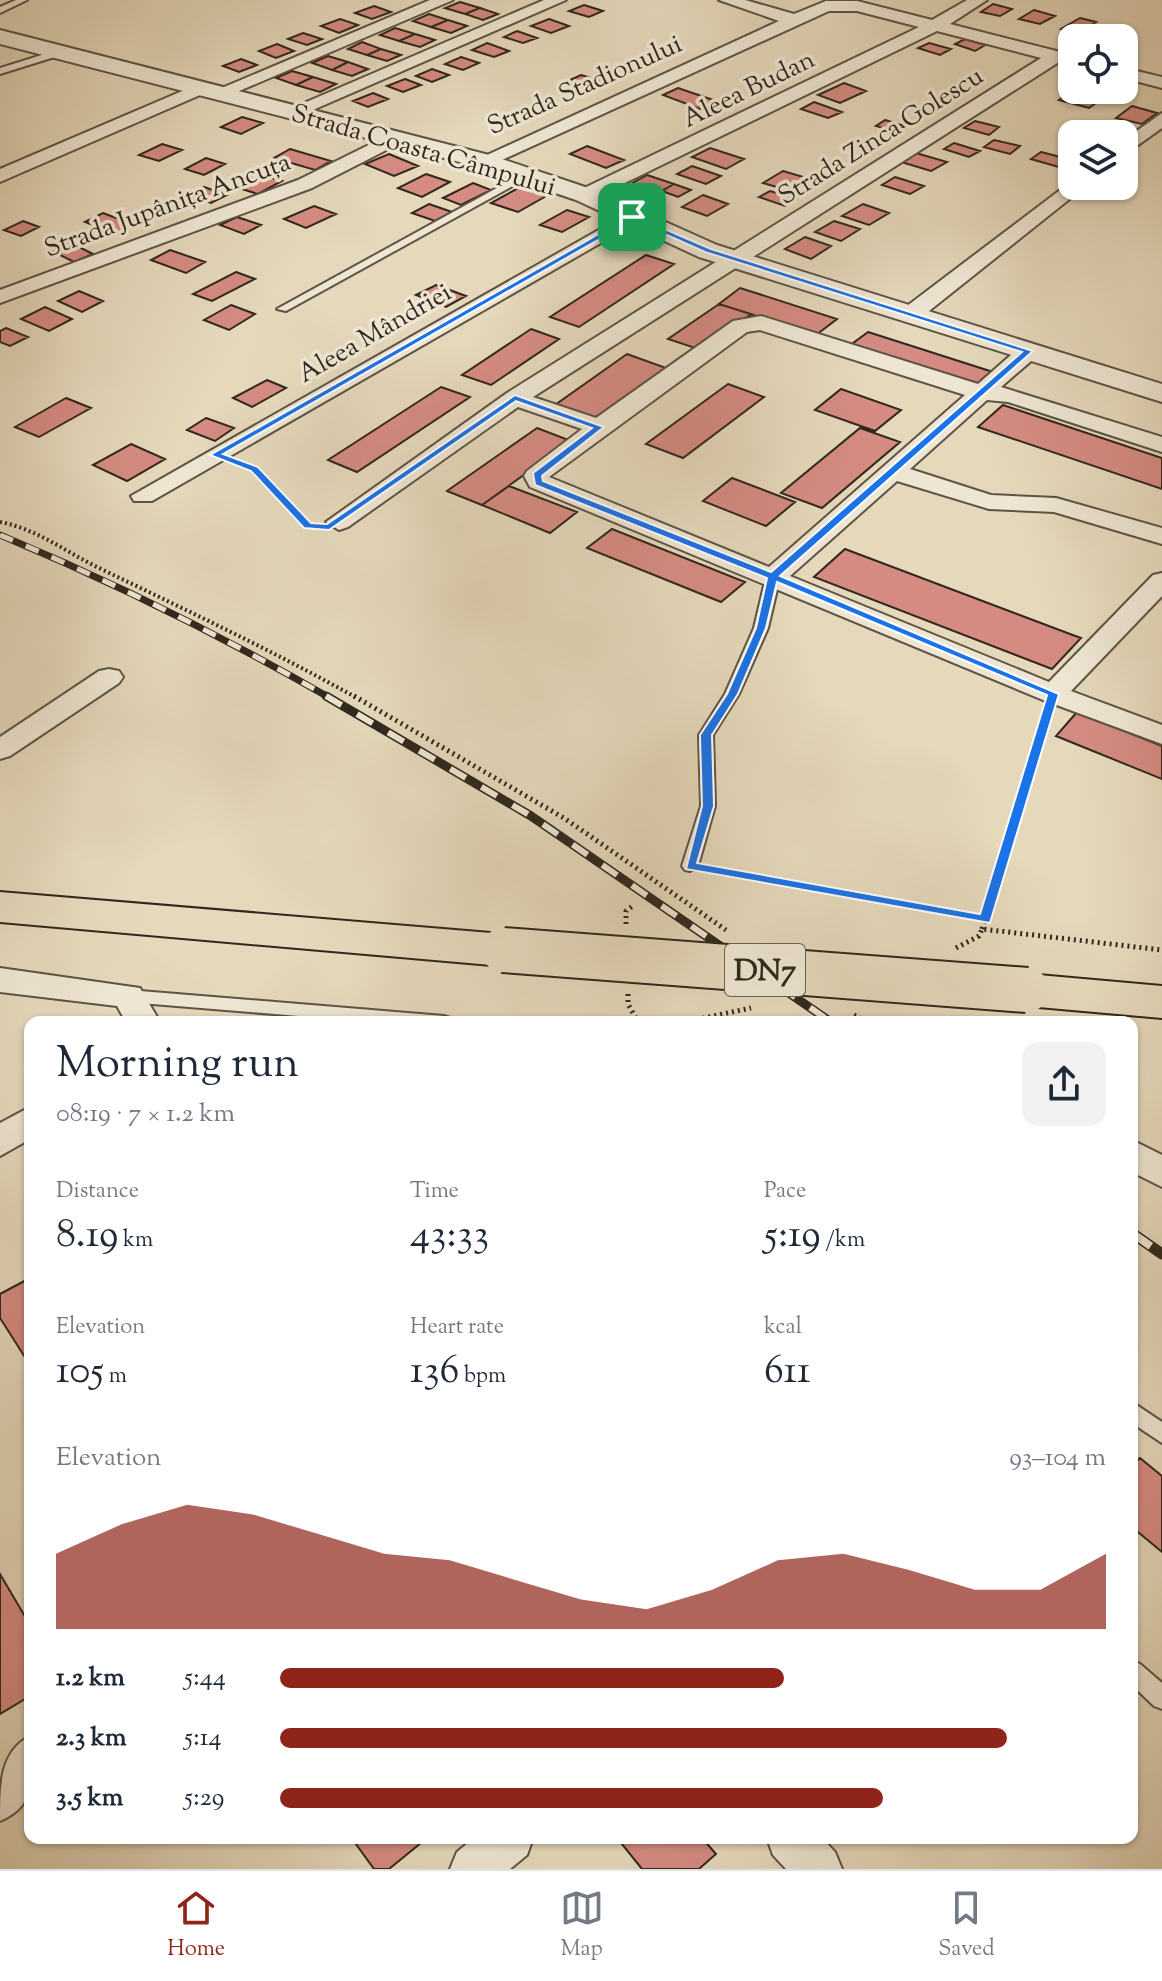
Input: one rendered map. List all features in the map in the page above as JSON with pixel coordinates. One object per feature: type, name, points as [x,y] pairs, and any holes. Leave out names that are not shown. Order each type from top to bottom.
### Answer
[{"type":"main road","name":"DN7","points":[[0,907],[1162,1002]]},
{"type":"street","points":[[0,176],[210,90],[445,0]]},
{"type":"street","points":[[292,112],[558,0]]},
{"type":"street","points":[[727,0],[795,20]]},
{"type":"street","name":"Aleea Budan","points":[[585,195],[934,26],[979,0]]},
{"type":"street","name":"Strada Stadionului","points":[[484,161],[826,6],[844,2],[1058,57]]},
{"type":"street","name":"Strada Coasta Câmpului","points":[[0,37],[484,161],[585,195],[731,258],[1162,393]]},
{"type":"street","name":"Strada Zinca Golescu","points":[[731,258],[1058,62]]},
{"type":"street","points":[[1138,77],[1162,83]]},
{"type":"street","points":[[1138,138],[1162,119]]},
{"type":"street","name":"Strada Jupânița Ancuța","points":[[0,297],[293,189],[395,138]]},
{"type":"street","points":[[911,314],[1058,200]]},
{"type":"street","name":"Aleea Mândriei","points":[[143,496],[632,217]]},
{"type":"street","points":[[339,522],[515,398],[731,258]]},
{"type":"street","points":[[1162,445],[1011,395],[982,393],[750,323],[599,427],[536,476],[539,482],[1053,694],[1162,735]]},
{"type":"street","points":[[773,577],[1029,351]]},
{"type":"street","points":[[515,398],[599,427]]},
{"type":"street","points":[[892,471],[989,502],[1056,505],[1162,536]]},
{"type":"street","points":[[1053,694],[1162,581]]},
{"type":"street","points":[[0,750],[109,677]]},
{"type":"street","points":[[0,980],[132,1013]]},
{"type":"street","points":[[0,1142],[24,1124]]},
{"type":"street","points":[[1138,1158],[1162,1173]]},
{"type":"street","points":[[0,1798],[24,1766]]},
{"type":"street","points":[[474,1869],[503,1844]]},
{"type":"street","points":[[795,1844],[818,1869]]},
{"type":"lane","points":[[0,10],[23,0]]},
{"type":"lane","points":[[0,71],[61,52]]},
{"type":"lane","points":[[282,309],[526,175]]},
{"type":"lane","points":[[690,866],[708,806],[706,735],[732,694],[761,628],[773,577]]},
{"type":"lane","points":[[132,1013],[236,1016]]},
{"type":"lane","points":[[1138,1416],[1162,1434]]},
{"type":"lane","points":[[1138,1676],[1162,1698]]},
{"type":"path","points":[[215,455],[254,469],[308,526],[329,527],[339,522]]},
{"type":"path","points":[[0,522],[25,527],[88,563],[278,654],[431,740],[564,818],[736,936]]},
{"type":"path","points":[[959,946],[979,936],[982,929],[1053,694]]},
{"type":"path","points":[[690,866],[985,919]]},
{"type":"path","points":[[982,929],[1162,950]]},
{"type":"path","points":[[847,1011],[857,1016]]},
{"type":"building","points":[[460,2],[480,8],[465,14],[445,8]]},
{"type":"building","points":[[993,4],[1012,9],[1000,16],[981,12]]},
{"type":"building","points":[[584,5],[603,11],[589,17],[569,11]]},
{"type":"building","points":[[374,6],[391,12],[372,19],[355,13]]},
{"type":"building","points":[[480,8],[498,14],[483,20],[465,14]]},
{"type":"building","points":[[1034,10],[1055,16],[1040,24],[1019,19]]},
{"type":"building","points":[[429,14],[448,20],[431,27],[413,21]]},
{"type":"building","points":[[1080,18],[1096,22],[1093,24],[1070,24]]},
{"type":"building","points":[[340,19],[358,25],[339,33],[321,26]]},
{"type":"building","points":[[549,19],[569,26],[551,33],[531,26]]},
{"type":"building","points":[[448,20],[467,26],[451,33],[431,27]]},
{"type":"building","points":[[395,28],[415,34],[399,41],[380,35]]},
{"type":"building","points":[[517,31],[537,38],[523,43],[504,37]]},
{"type":"building","points":[[303,33],[322,39],[307,45],[288,39]]},
{"type":"building","points":[[415,34],[435,40],[420,47],[399,41]]},
{"type":"building","points":[[965,39],[985,45],[975,51],[955,44]]},
{"type":"building","points":[[362,42],[381,49],[367,55],[348,49]]},
{"type":"building","points":[[487,43],[509,51],[494,57],[472,50]]},
{"type":"building","points":[[929,43],[951,49],[940,55],[918,48]]},
{"type":"building","points":[[277,44],[294,51],[276,58],[259,51]]},
{"type":"building","points":[[381,49],[401,55],[387,61],[367,55]]},
{"type":"building","points":[[328,56],[348,62],[332,70],[312,63]]},
{"type":"building","points":[[461,57],[479,63],[463,70],[445,64]]},
{"type":"building","points":[[241,59],[257,65],[239,72],[223,66]]},
{"type":"building","points":[[348,62],[368,69],[352,76],[332,70]]},
{"type":"building","points":[[432,69],[449,75],[432,82],[416,76]]},
{"type":"building","points":[[292,71],[313,77],[296,85],[276,78]]},
{"type":"building","points":[[581,75],[608,83],[587,93],[561,84]]},
{"type":"building","points":[[313,77],[336,84],[320,92],[296,85]]},
{"type":"building","points":[[405,79],[421,85],[403,92],[387,86]]},
{"type":"building","points":[[844,83],[866,91],[840,103],[818,95]]},
{"type":"building","points":[[678,88],[716,101],[700,109],[663,95]]},
{"type":"building","points":[[373,93],[388,99],[368,107],[353,101]]},
{"type":"building","points":[[814,102],[842,112],[828,118],[801,109]]},
{"type":"building","points":[[1074,104],[1095,104],[1089,108]]},
{"type":"building","points":[[1132,106],[1157,113],[1142,124],[1138,120],[1116,118]]},
{"type":"building","points":[[242,117],[263,123],[241,134],[221,127]]},
{"type":"building","points":[[885,120],[905,126],[896,132],[876,126]]},
{"type":"building","points":[[975,121],[999,127],[989,135],[964,128]]},
{"type":"building","points":[[994,140],[1020,146],[1010,154],[984,147]]},
{"type":"building","points":[[954,143],[980,151],[969,157],[944,149]]},
{"type":"building","points":[[162,144],[182,150],[159,161],[139,155]]},
{"type":"building","points":[[587,146],[624,160],[606,168],[570,154]]},
{"type":"building","points":[[710,148],[744,159],[726,169],[692,157]]},
{"type":"building","points":[[290,149],[331,161],[315,170],[274,158]]},
{"type":"building","points":[[1041,152],[1058,156],[1058,167],[1031,159]]},
{"type":"building","points":[[916,153],[947,162],[931,171],[901,162]]},
{"type":"building","points":[[389,154],[418,166],[394,176],[365,164]]},
{"type":"building","points":[[206,158],[225,164],[204,175],[185,169]]},
{"type":"building","points":[[692,166],[721,176],[706,184],[677,174]]},
{"type":"building","points":[[783,171],[810,179],[790,191],[763,183]]},
{"type":"building","points":[[256,173],[282,181],[258,194],[232,186]]},
{"type":"building","points":[[426,174],[450,182],[422,197],[398,188]]},
{"type":"building","points":[[647,175],[674,184],[647,199],[620,190]]},
{"type":"building","points":[[895,177],[924,186],[910,194],[882,185]]},
{"type":"building","points":[[473,183],[491,190],[461,205],[443,198]]},
{"type":"building","points":[[674,184],[691,190],[678,197],[662,191]]},
{"type":"building","points":[[522,186],[548,195],[518,212],[491,203]]},
{"type":"building","points":[[204,187],[227,195],[211,203],[188,195]]},
{"type":"building","points":[[770,191],[796,199],[785,206],[759,197]]},
{"type":"building","points":[[703,195],[728,204],[707,216],[682,207]]},
{"type":"building","points":[[429,204],[452,212],[435,221],[412,213]]},
{"type":"building","points":[[863,204],[889,213],[869,225],[842,216]]},
{"type":"building","points":[[314,206],[336,214],[306,228],[284,219]]},
{"type":"building","points":[[567,210],[589,217],[562,232],[540,225]]},
{"type":"building","points":[[103,213],[135,225],[116,234],[85,222]]},
{"type":"building","points":[[237,217],[261,225],[244,234],[220,225]]},
{"type":"building","points":[[23,221],[39,227],[21,236],[4,230]]},
{"type":"building","points":[[834,221],[860,229],[841,241],[815,232]]},
{"type":"building","points":[[805,237],[831,246],[811,259],[785,249]]},
{"type":"building","points":[[71,243],[93,254],[74,262],[52,251]]},
{"type":"building","points":[[170,250],[205,262],[186,273],[151,260]]},
{"type":"building","points":[[646,255],[674,264],[579,327],[550,317]]},
{"type":"building","points":[[236,272],[255,279],[212,301],[193,294]]},
{"type":"building","points":[[436,285],[466,296],[446,307],[416,295]]},
{"type":"building","points":[[740,288],[837,319],[816,335],[719,304]]},
{"type":"building","points":[[79,291],[103,301],[82,312],[58,301]]},
{"type":"building","points":[[719,304],[751,314],[701,350],[668,339]]},
{"type":"building","points":[[231,305],[255,314],[229,330],[204,320]]},
{"type":"building","points":[[45,307],[72,319],[49,331],[21,319]]},
{"type":"building","points":[[6,328],[28,337],[10,346],[0,342],[0,331]]},
{"type":"building","points":[[531,329],[559,339],[491,385],[462,375]]},
{"type":"building","points":[[868,332],[993,372],[975,387],[849,346]]},
{"type":"building","points":[[627,354],[666,368],[595,419],[555,405]]},
{"type":"building","points":[[267,380],[286,388],[252,407],[233,398]]},
{"type":"building","points":[[728,384],[764,397],[683,458],[646,444]]},
{"type":"building","points":[[441,387],[470,397],[357,472],[328,460]]},
{"type":"building","points":[[841,389],[901,410],[875,431],[815,410]]},
{"type":"building","points":[[66,398],[91,408],[39,437],[15,427]]},
{"type":"building","points":[[1003,405],[1162,458],[1162,489],[978,427]]},
{"type":"building","points":[[206,418],[234,428],[215,441],[187,430]]},
{"type":"building","points":[[537,428],[571,441],[482,505],[447,491]]},
{"type":"building","points":[[860,428],[900,442],[822,508],[781,493]]},
{"type":"building","points":[[131,444],[165,459],[127,481],[93,465]]},
{"type":"building","points":[[732,478],[795,502],[766,526],[703,501]]},
{"type":"building","points":[[509,486],[577,512],[550,533],[482,505]]},
{"type":"building","points":[[612,529],[745,582],[721,602],[587,548]]},
{"type":"building","points":[[845,549],[1081,638],[1052,669],[814,577]]},
{"type":"building","points":[[1077,712],[1162,746],[1162,779],[1056,736]]},
{"type":"building","points":[[24,1281],[24,1356],[0,1318],[0,1294]]},
{"type":"building","points":[[1140,1458],[1162,1476],[1162,1552],[1138,1532]]},
{"type":"building","points":[[0,1574],[24,1615],[24,1700],[0,1714]]},
{"type":"building","points":[[356,1844],[420,1844],[389,1869],[374,1869]]},
{"type":"building","points":[[622,1844],[707,1844],[716,1854],[699,1869],[642,1869]]},
{"type":"railway","points":[[0,535],[168,611],[330,698]]},
{"type":"railway","points":[[326,696],[531,816],[822,1016]]},
{"type":"railway","points":[[1138,1237],[1162,1254]]},
{"type":"route","points":[[632,217],[215,455],[254,469],[308,526],[329,527],[515,398],[599,427],[536,476],[539,482],[773,577],[761,628],[732,694],[706,735],[708,806],[690,866],[985,919],[1053,694],[773,577],[1029,351],[708,251],[632,217]]}]
